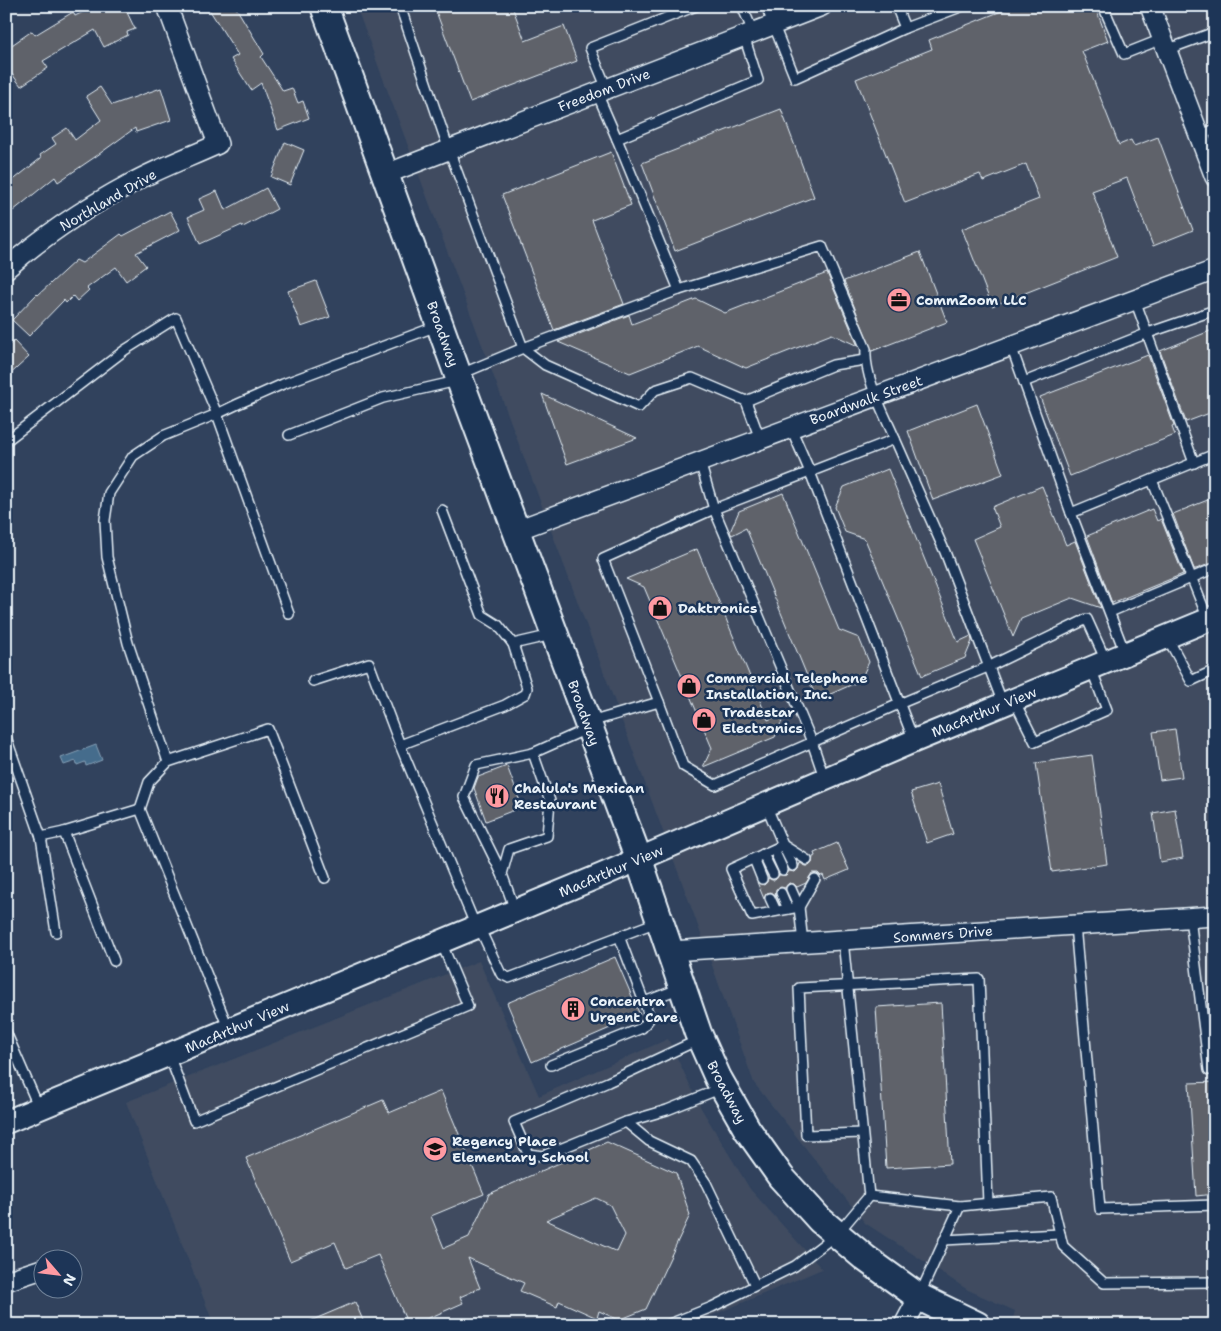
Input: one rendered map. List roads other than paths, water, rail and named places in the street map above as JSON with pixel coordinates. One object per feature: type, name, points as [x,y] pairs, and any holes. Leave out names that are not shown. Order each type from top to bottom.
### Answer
[{"type":"main road","name":"Broadway","points":[[324,6],[459,378],[639,860],[701,1039],[724,1087],[747,1130],[781,1177],[820,1220],[865,1258],[918,1297],[976,1325]]},
{"type":"street","name":"Northland Drive","points":[[6,269],[19,257],[82,212],[133,182],[218,144],[167,6]]},
{"type":"street","name":"Freedom Drive","points":[[386,174],[822,6]]},
{"type":"street","points":[[1150,6],[1164,45],[1207,132],[1215,177]]},
{"type":"street","name":"Boardwalk Street","points":[[517,530],[1215,270]]},
{"type":"street","name":"MacArthur View","points":[[6,1122],[639,860],[914,742],[1212,618]]},
{"type":"street","name":"Sommers Drive","points":[[670,951],[1215,916]]},
{"type":"street","points":[[6,1281],[32,1272]]},
{"type":"street","points":[[904,1325],[918,1297]]},
{"type":"lane","points":[[400,6],[449,150],[523,348],[545,366],[639,407],[655,390],[692,378],[746,401],[833,365],[865,360]]},
{"type":"lane","points":[[679,290],[617,139],[590,48],[696,6]]},
{"type":"lane","points":[[617,139],[758,80],[742,6]]},
{"type":"lane","points":[[766,6],[795,78],[905,28],[963,6]]},
{"type":"lane","points":[[896,6],[905,28]]},
{"type":"lane","points":[[1103,6],[1124,54],[1215,32]]},
{"type":"lane","points":[[289,435],[383,398],[459,378],[523,348],[679,290],[822,246],[866,349],[865,360],[877,396],[945,552],[990,666],[1009,702],[1035,742],[1107,710],[1110,612],[1071,513],[1011,346]]},
{"type":"lane","points":[[1135,300],[1194,463]]},
{"type":"lane","points":[[1024,382],[1148,333],[1215,310]]},
{"type":"lane","points":[[6,441],[125,350],[176,318],[217,414],[289,614]]},
{"type":"lane","points":[[168,762],[128,643],[107,557],[105,520],[109,493],[133,456],[163,436],[283,384],[440,325]]},
{"type":"lane","points":[[746,401],[760,439]]},
{"type":"lane","points":[[791,428],[810,472],[914,742]]},
{"type":"lane","points":[[896,439],[714,509],[603,559],[683,766],[715,786],[899,704],[990,666],[1087,619],[1108,661]]},
{"type":"lane","points":[[1071,513],[1215,454]]},
{"type":"lane","points":[[700,462],[714,509],[812,742],[825,780]]},
{"type":"lane","points":[[1152,480],[1192,578],[1212,618]]},
{"type":"lane","points":[[400,745],[505,705],[524,694],[527,688],[513,644],[498,625],[482,614],[442,510]]},
{"type":"lane","points":[[1110,612],[1215,568]]},
{"type":"lane","points":[[513,644],[555,634]]},
{"type":"lane","points":[[1167,637],[1191,681],[1215,670]]},
{"type":"lane","points":[[313,681],[369,662],[400,745],[477,927],[501,974],[509,978],[660,921]]},
{"type":"lane","points":[[516,911],[502,874],[464,796],[476,765],[533,753],[588,725],[659,702]]},
{"type":"lane","points":[[229,1030],[140,809],[149,782],[168,762],[268,729],[325,878]]},
{"type":"lane","points":[[6,737],[41,836],[56,932]]},
{"type":"lane","points":[[502,874],[509,849],[547,836],[550,801],[533,753]]},
{"type":"lane","points":[[766,805],[793,866]]},
{"type":"lane","points":[[41,836],[64,832],[140,809]]},
{"type":"lane","points":[[64,832],[114,961]]},
{"type":"lane","points":[[783,846],[731,869],[752,916],[799,907]]},
{"type":"lane","points":[[783,846],[807,860]]},
{"type":"lane","points":[[774,850],[782,870]]},
{"type":"lane","points":[[764,854],[773,874]]},
{"type":"lane","points":[[754,859],[762,879]]},
{"type":"lane","points":[[799,907],[815,879]]},
{"type":"lane","points":[[802,884],[806,894]]},
{"type":"lane","points":[[791,889],[799,907],[803,943]]},
{"type":"lane","points":[[781,893],[788,909]]},
{"type":"lane","points":[[770,898],[776,911]]},
{"type":"lane","points":[[1190,918],[1212,1070]]},
{"type":"lane","points":[[1075,925],[1100,1209],[1215,1205]]},
{"type":"lane","points":[[551,1065],[642,1028],[650,1018],[619,936]]},
{"type":"lane","points":[[667,1325],[712,1307],[795,1266],[837,1234],[869,1196],[843,940]]},
{"type":"lane","points":[[169,1055],[194,1121],[468,1006],[441,942]]},
{"type":"lane","points":[[862,1133],[806,1136],[799,988],[979,979],[988,1203]]},
{"type":"lane","points":[[644,1002],[683,988]]},
{"type":"lane","points":[[6,1032],[40,1108]]},
{"type":"lane","points":[[701,1039],[608,1082],[514,1122],[528,1154],[543,1156],[626,1122],[667,1110],[724,1087]]},
{"type":"lane","points":[[626,1122],[649,1142],[690,1161],[706,1183],[755,1285]]},
{"type":"lane","points":[[869,1196],[960,1206],[1051,1197],[1063,1246],[1104,1283],[1215,1282]]},
{"type":"lane","points":[[918,1297],[960,1206]]},
{"type":"lane","points":[[944,1240],[1060,1234]]},
{"type":"place","name":"CommZoom LLC","points":[[899,300]]},
{"type":"place","name":"Daktronics","points":[[660,608]]},
{"type":"place","name":"Commercial Telephone Installation, Inc.","points":[[689,686]]},
{"type":"place","name":"Tradestar Electronics","points":[[704,720]]},
{"type":"place","name":"Chalula's Mexican Restaurant","points":[[497,796]]},
{"type":"place","name":"Concentra Urgent Care","points":[[573,1009]]},
{"type":"place","name":"Regency Place Elementary School","points":[[435,1149]]}]
